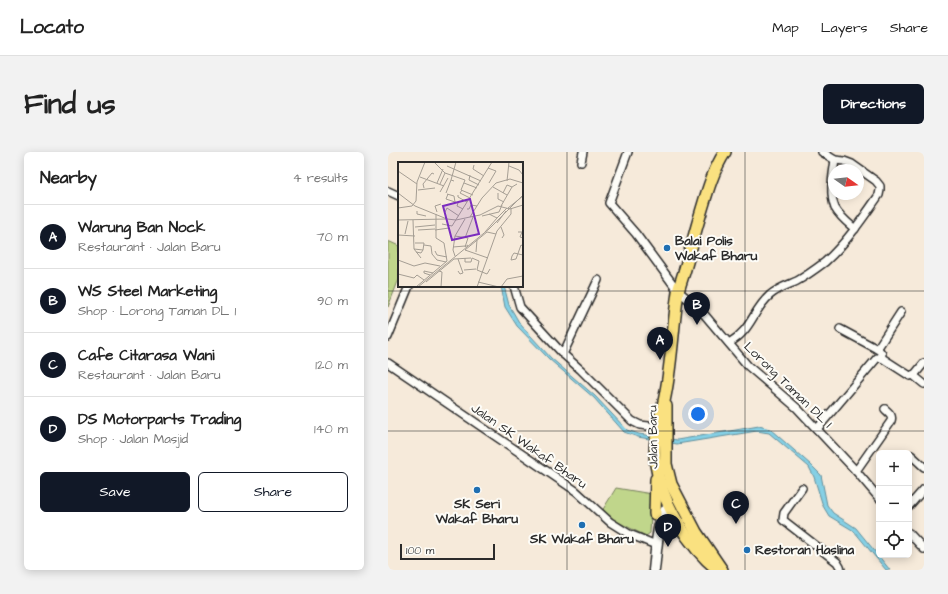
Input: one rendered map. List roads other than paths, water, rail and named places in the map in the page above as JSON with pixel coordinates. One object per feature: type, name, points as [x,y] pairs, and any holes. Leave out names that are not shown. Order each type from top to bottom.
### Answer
[{"type":"main road","points":[[666,392],[678,291],[708,189],[723,153]]},
{"type":"main road","name":"Jalan Baru","points":[[666,392],[657,427],[655,449],[656,466],[669,502],[682,519],[696,532],[722,570]]},
{"type":"main road","name":"Jalan Baru","points":[[666,392],[666,464],[671,484],[689,539],[707,561],[718,570]]},
{"type":"main road","points":[[655,514],[656,466]]},
{"type":"main road","points":[[669,502],[671,484]]},
{"type":"main road","points":[[660,528],[669,520],[682,519]]},
{"type":"street","points":[[581,162],[583,152]]},
{"type":"street","name":"Lorong Taman DL 1","points":[[628,152],[609,203],[636,234],[678,291],[698,307],[748,366],[797,408],[876,494]]},
{"type":"street","points":[[729,344],[739,338],[761,305],[771,294],[798,280],[825,261],[855,229],[879,195],[880,186],[876,181],[852,164],[835,160],[822,152]]},
{"type":"street","points":[[835,160],[832,178],[832,193],[835,207],[842,217],[855,229]]},
{"type":"street","points":[[388,191],[398,196]]},
{"type":"street","points":[[563,354],[598,280]]},
{"type":"street","points":[[388,337],[409,287]]},
{"type":"street","points":[[514,287],[520,307],[563,354],[581,370],[632,422],[640,425],[657,427]]},
{"type":"street","points":[[877,349],[902,312]]},
{"type":"street","points":[[840,329],[877,349],[882,354],[881,358]]},
{"type":"street","points":[[817,429],[875,360],[881,358]]},
{"type":"street","points":[[881,358],[908,376],[913,375],[924,363]]},
{"type":"street","name":"Jalan SK Wakaf Bharu","points":[[388,364],[576,491],[610,522],[629,534],[656,545]]},
{"type":"street","points":[[913,375],[924,384]]},
{"type":"street","points":[[856,471],[891,421],[892,416],[885,409]]},
{"type":"street","points":[[912,456],[924,467]]},
{"type":"street","points":[[802,488],[784,513],[783,520],[837,562],[841,570]]},
{"type":"street","points":[[912,503],[924,489]]},
{"type":"street","points":[[656,545],[654,528],[655,514],[662,504],[669,502]]},
{"type":"street","points":[[654,570],[656,545],[662,516],[669,502]]},
{"type":"street","points":[[912,536],[924,549]]},
{"type":"water","points":[[501,287],[504,287],[509,305],[520,324],[551,358],[595,396],[627,430],[639,434],[677,440],[759,426],[770,429],[821,475],[827,505],[833,513],[856,528],[876,553],[876,558],[854,531],[829,516],[823,506],[814,477],[809,467],[769,433],[757,431],[677,444],[638,437],[624,432],[594,398],[549,359],[517,326],[505,307]]},
{"type":"water","points":[[876,558],[880,558],[890,570],[886,570]]},
{"type":"place","name":"Balai Polis Wakaf Bharu","points":[[667,248]]},
{"type":"place","name":"WS Steel Marketing","points":[[697,325]]},
{"type":"place","name":"Warung Ban Nock","points":[[660,360]]},
{"type":"place","name":"SK Seri Wakaf Bharu","points":[[477,490]]},
{"type":"place","name":"Cafe Citarasa Wani","points":[[736,524]]},
{"type":"place","name":"SK Wakaf Bharu","points":[[582,525]]},
{"type":"place","name":"DS Motorparts Trading","points":[[668,547]]},
{"type":"place","name":"Restoran Haslina","points":[[747,550]]}]
